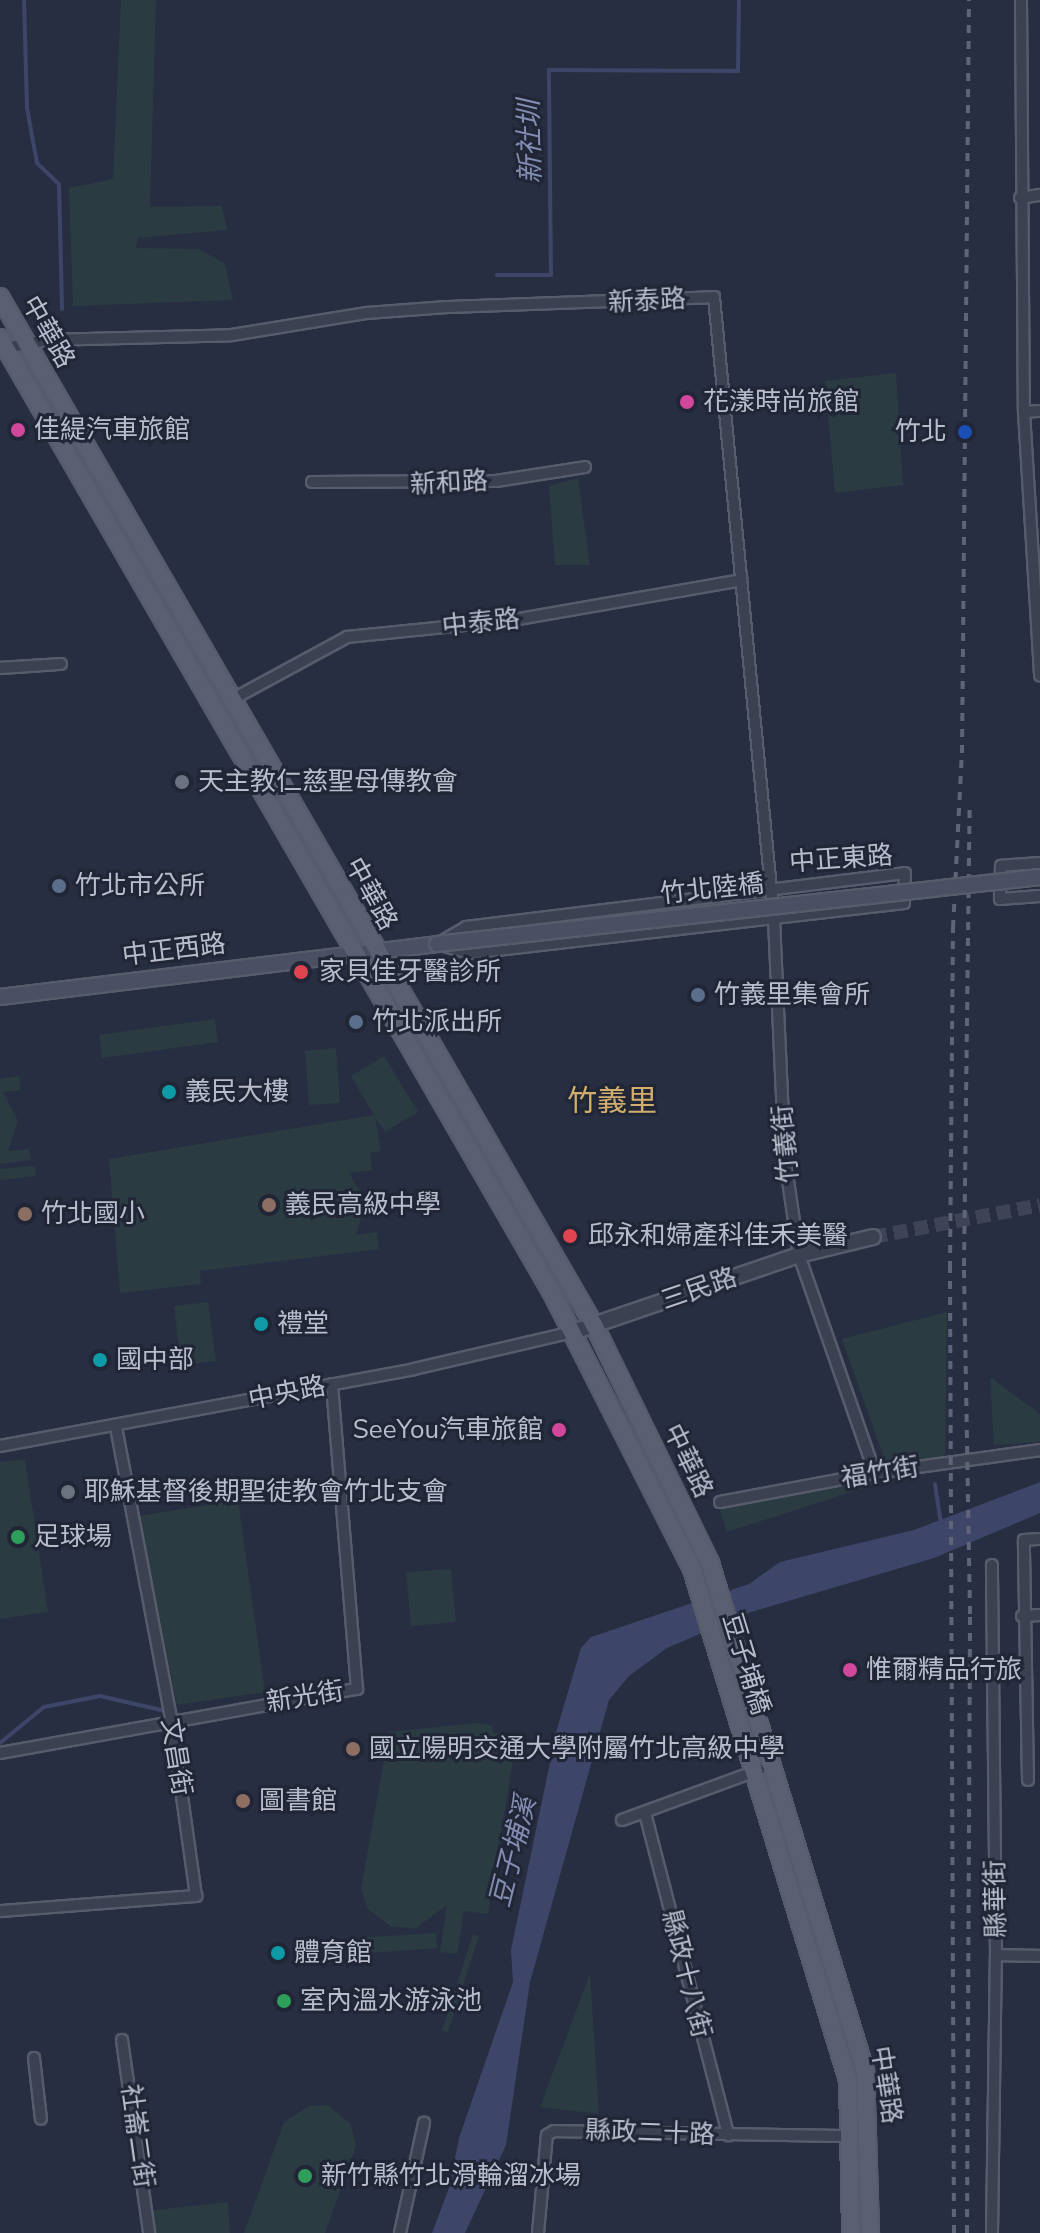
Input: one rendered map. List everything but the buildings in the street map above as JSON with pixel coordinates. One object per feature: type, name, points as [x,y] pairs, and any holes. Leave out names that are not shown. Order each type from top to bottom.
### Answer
[{"type":"main road","name":"中華路","points":[[0,297],[594,1325],[710,1563]]},
{"type":"main road","name":"中華路","points":[[2,345],[573,1332],[692,1569]]},
{"type":"main road","name":"竹北陸橋","points":[[437,944],[1040,877]]},
{"type":"main road","name":"中正東路","points":[[374,949],[437,944]]},
{"type":"main road","name":"中正西路","points":[[0,997],[374,949]]},
{"type":"main road","name":"豆子埔橋","points":[[710,1563],[773,1764]]},
{"type":"main road","name":"豆子埔橋","points":[[692,1569],[755,1772]]},
{"type":"main road","name":"中華路","points":[[773,1764],[865,2071],[870,2233]]},
{"type":"main road","name":"中華路","points":[[755,1772],[848,2080],[852,2136],[851,2233]]},
{"type":"street","points":[[1021,0],[1020,198],[1024,412],[1040,676]]},
{"type":"street","points":[[1020,198],[1040,195]]},
{"type":"street","name":"新泰路","points":[[26,344],[232,335],[367,313],[447,307],[714,297],[771,893]]},
{"type":"street","points":[[2,345],[26,344]]},
{"type":"street","points":[[1024,412],[1040,411]]},
{"type":"street","name":"新和路","points":[[312,482],[496,481],[585,467]]},
{"type":"street","name":"中泰路","points":[[233,699],[347,637],[513,620],[742,580]]},
{"type":"street","points":[[0,668],[61,664]]},
{"type":"street","points":[[1040,863],[1001,866],[1000,899],[1040,896]]},
{"type":"street","name":"中正東路","points":[[905,873],[904,903],[469,953],[437,944],[466,927],[771,893],[905,873]]},
{"type":"street","name":"竹義街","points":[[771,893],[785,1160],[799,1255],[875,1473]]},
{"type":"street","name":"三民路","points":[[573,1332],[799,1255],[873,1237]]},
{"type":"street","name":"中央路","points":[[0,1446],[332,1384],[573,1332]]},
{"type":"street","name":"新光街","points":[[0,1753],[171,1718],[357,1689],[332,1384]]},
{"type":"street","name":"文昌街","points":[[0,1911],[196,1896],[171,1718],[116,1426]]},
{"type":"street","name":"福竹街","points":[[720,1502],[875,1473],[1040,1450]]},
{"type":"street","points":[[1028,1780],[1022,1616],[1024,1540],[1040,1539]]},
{"type":"street","name":"縣華街","points":[[992,1565],[996,1955],[992,2233]]},
{"type":"street","points":[[1022,1616],[1040,1615]]},
{"type":"street","points":[[622,1820],[773,1764]]},
{"type":"street","name":"縣政十八街","points":[[645,1813],[728,2135]]},
{"type":"street","points":[[996,1955],[1040,1956]]},
{"type":"street","name":"社崙二街","points":[[122,2040],[149,2233]]},
{"type":"street","points":[[34,2058],[41,2119]]},
{"type":"street","points":[[400,2233],[424,2123]]},
{"type":"street","name":"縣政二十路","points":[[538,2233],[547,2135],[584,2130],[852,2136]]},
{"type":"shaded area","points":[[121,0],[156,0],[150,207],[222,206],[227,230],[138,238],[136,248],[199,249],[225,264],[233,300],[73,306],[69,188],[113,179]]},
{"type":"shaded area","points":[[896,373],[903,485],[835,493],[825,381]]},
{"type":"shaded area","points":[[578,478],[590,565],[555,565],[549,486]]},
{"type":"shaded area","points":[[215,1019],[218,1042],[102,1058],[99,1035]]},
{"type":"shaded area","points":[[336,1048],[340,1103],[309,1105],[305,1051]]},
{"type":"shaded area","points":[[384,1056],[418,1112],[385,1132],[375,1117],[381,1151],[370,1153],[372,1170],[349,1173],[366,1203],[356,1235],[377,1232],[379,1249],[200,1271],[201,1284],[120,1293],[109,1159],[374,1115],[351,1076]]},
{"type":"shaded area","points":[[19,1076],[21,1090],[3,1092],[18,1121],[8,1151],[29,1149],[31,1160],[0,1164],[0,1079]]},
{"type":"shaded area","points":[[35,1166],[36,1176],[0,1180],[0,1169]]},
{"type":"shaded area","points":[[208,1302],[216,1361],[181,1365],[174,1306]]},
{"type":"shaded area","points":[[947,1312],[945,1458],[893,1468],[885,1461],[842,1339]]},
{"type":"shaded area","points":[[990,1377],[1040,1414],[1040,1442],[994,1445]]},
{"type":"shaded area","name":"足球場","points":[[25,1459],[48,1612],[0,1619],[0,1462]]},
{"type":"shaded area","points":[[917,1471],[727,1532],[719,1508]]},
{"type":"shaded area","points":[[238,1500],[265,1692],[177,1705],[139,1516]]},
{"type":"shaded area","points":[[451,1569],[456,1622],[411,1626],[406,1572]]},
{"type":"shaded area","points":[[476,1723],[492,1725],[493,1733],[517,1736],[488,1914],[464,1911],[457,1954],[440,1952],[447,1905],[416,1928],[391,1927],[368,1909],[361,1889],[389,1732]]},
{"type":"shaded area","points":[[436,1933],[437,1948],[357,1954],[356,1938]]},
{"type":"shaded area","points":[[473,1934],[479,1936],[448,2032],[442,2031]]},
{"type":"shaded area","points":[[590,1974],[599,2114],[540,2107]]},
{"type":"shaded area","name":"新竹縣竹北滑輪溜冰場","points":[[327,2105],[351,2124],[356,2146],[325,2233],[244,2233],[284,2122],[309,2106]]},
{"type":"shaded area","points":[[228,2202],[230,2233],[149,2233],[147,2211]]},
{"type":"water","name":"豆子埔溪","points":[[1040,1482],[1040,1513],[934,1558],[751,1612],[667,1648],[629,1676],[609,1700],[530,1982],[506,2145],[465,2233],[432,2233],[449,2188],[459,2138],[513,1982],[511,1950],[557,1729],[581,1648],[591,1637],[749,1584],[780,1562],[914,1530]]},
{"type":"waterway","name":"新社圳","points":[[24,0],[27,108],[37,163],[59,184],[62,309]]},
{"type":"waterway","name":"新社圳","points":[[497,275],[551,275],[549,70],[738,71],[739,0]]},
{"type":"waterway","points":[[935,1484],[941,1524]]},
{"type":"waterway","points":[[0,1743],[44,1707],[100,1696],[165,1711]]},
{"type":"tunnel","points":[[873,1237],[1040,1205]]},
{"type":"railway","points":[[954,2233],[950,1269],[953,928],[962,753],[969,0]]},
{"type":"railway","points":[[967,2233],[970,1614],[964,1266],[970,804]]},
{"type":"place","name":"花漾時尚旅館","points":[[687,402]]},
{"type":"place","name":"佳緹汽車旅館","points":[[18,430]]},
{"type":"place","name":"竹北","points":[[965,432]]},
{"type":"place","name":"天主教仁慈聖母傳教會","points":[[182,782]]},
{"type":"place","name":"竹北市公所","points":[[59,886]]},
{"type":"place","name":"家貝佳牙醫診所","points":[[301,972]]},
{"type":"place","name":"竹義里集會所","points":[[698,995]]},
{"type":"place","name":"竹北派出所","points":[[356,1022]]},
{"type":"place","name":"義民大樓","points":[[169,1092]]},
{"type":"place","name":"義民高級中學","points":[[269,1205]]},
{"type":"place","name":"竹北國小","points":[[25,1214]]},
{"type":"place","name":"邱永和婦產科佳禾美醫","points":[[570,1236]]},
{"type":"place","name":"禮堂","points":[[261,1324]]},
{"type":"place","name":"國中部","points":[[100,1360]]},
{"type":"place","name":"SeeYou汽車旅館","points":[[559,1430]]},
{"type":"place","name":"耶穌基督後期聖徒教會竹北支會","points":[[68,1492]]},
{"type":"place","name":"足球場","points":[[18,1537]]},
{"type":"place","name":"惟爾精品行旅","points":[[850,1670]]},
{"type":"place","name":"國立陽明交通大學附屬竹北高級中學","points":[[353,1749]]},
{"type":"place","name":"圖書館","points":[[243,1801]]},
{"type":"place","name":"體育館","points":[[278,1953]]},
{"type":"place","name":"室內溫水游泳池","points":[[284,2001]]},
{"type":"place","name":"新竹縣竹北滑輪溜冰場","points":[[305,2176]]},
{"type":"district","name":"竹義里","points":[[612,1102]]}]
